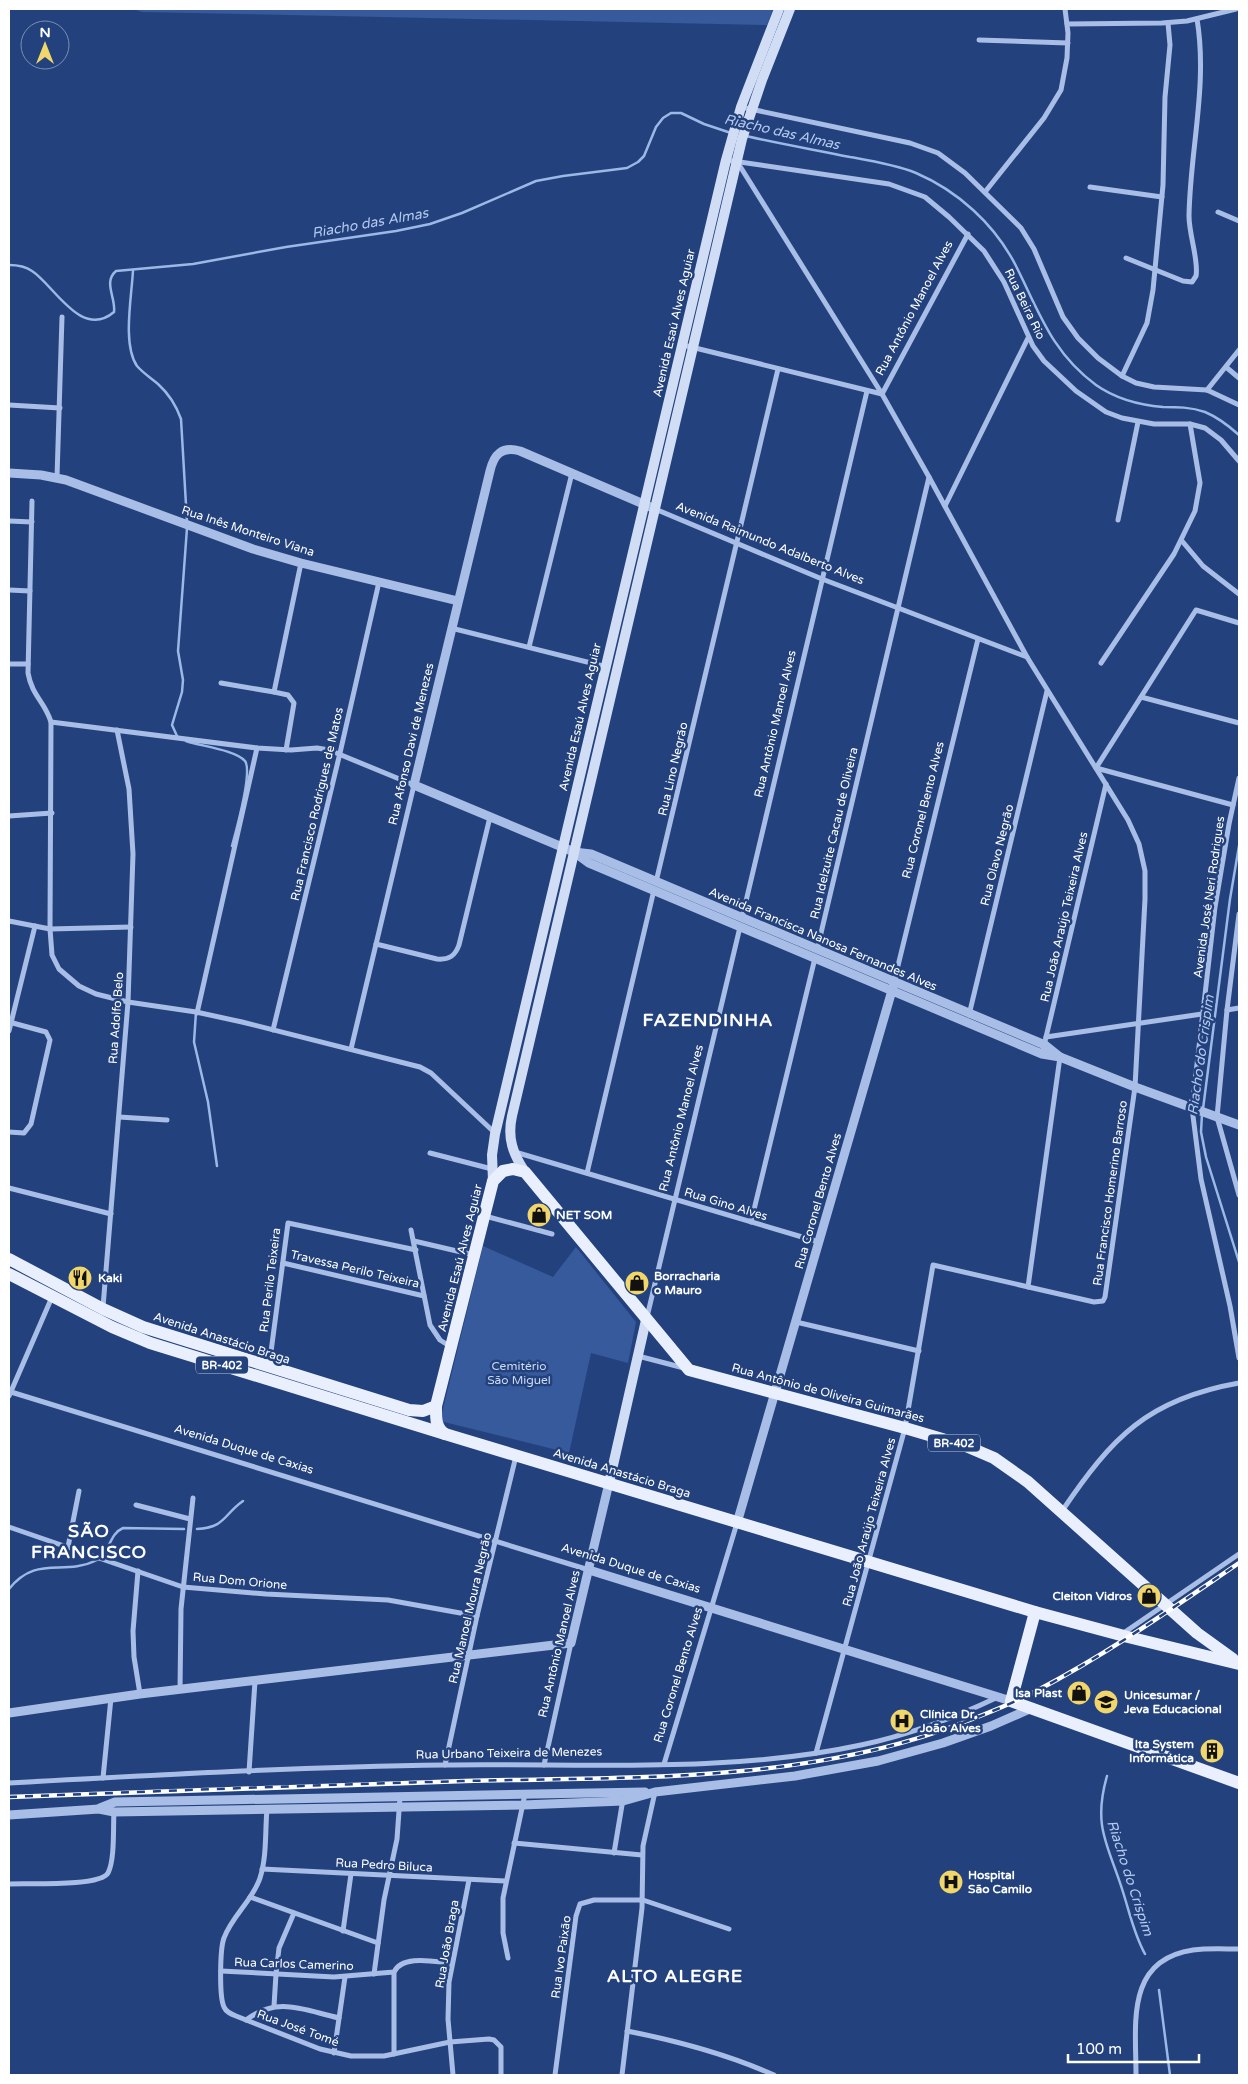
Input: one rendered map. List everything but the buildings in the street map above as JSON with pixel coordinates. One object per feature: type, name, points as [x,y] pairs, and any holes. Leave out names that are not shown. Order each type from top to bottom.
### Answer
[{"type":"main road","name":"Avenida Esaú Alves Aguiar","points":[[445,1434],[437,1424],[436,1406],[484,1216],[492,1175],[495,1134],[563,848],[655,509],[693,347],[735,147],[779,9]]},
{"type":"main road","name":"Avenida Esaú Alves Aguiar","points":[[746,108],[790,9]]},
{"type":"main road","name":"Avenida Esaú Alves Aguiar","points":[[525,1172],[513,1151],[510,1124],[574,852],[645,504],[682,345],[732,161]]},
{"type":"main road","points":[[529,991],[541,994]]},
{"type":"main road","points":[[495,1134],[513,1151]]},
{"type":"main road","points":[[492,1175],[508,1169],[525,1172],[689,1370]]},
{"type":"main road","name":"Avenida Anastácio Braga","points":[[9,1260],[103,1309],[176,1344]]},
{"type":"main road","name":"Avenida Anastácio Braga","points":[[9,1274],[129,1335],[176,1344],[268,1373],[445,1434],[1035,1612],[1119,1635],[1239,1663]]},
{"type":"main road","name":"Rua Antônio Manoel Alves","points":[[609,1484],[646,1320]]},
{"type":"main road","name":"Rua Antônio de Oliveira Guimarães","points":[[689,1370],[904,1428],[966,1446],[994,1458],[1028,1482],[1167,1607]]},
{"type":"main road","name":"Avenida Anastácio Braga","points":[[268,1373],[409,1410],[423,1411],[436,1406]]},
{"type":"main road","name":"Avenida Anastácio Braga","points":[[1167,1607],[1212,1646],[1239,1663]]},
{"type":"main road","points":[[1005,1699],[1035,1612]]},
{"type":"main road","name":"Avenida Duque de Caxias","points":[[1005,1699],[1239,1783]]},
{"type":"street","points":[[985,192],[1054,103],[1065,76],[1068,43],[1066,9]]},
{"type":"street","points":[[1067,24],[1168,23],[1197,19],[1236,9]]},
{"type":"street","points":[[1126,258],[1183,281],[1192,282],[1196,276],[1189,214],[1201,79],[1201,47],[1197,19]]},
{"type":"street","points":[[1122,376],[1147,322],[1156,270],[1162,197],[1165,97],[1170,45],[1168,23]]},
{"type":"street","points":[[979,40],[1068,43]]},
{"type":"street","points":[[746,108],[929,149],[956,165],[1014,220],[1030,241],[1057,307],[1070,328],[1098,358],[1122,376],[1136,383],[1154,387],[1207,390],[1239,406]]},
{"type":"street","name":"Rua Beira Rio","points":[[732,161],[902,188],[925,197],[968,234],[984,251],[998,271],[1028,338],[1044,360],[1090,402],[1106,412],[1138,422],[1190,424],[1212,432],[1239,460]]},
{"type":"street","name":"Rua Francisco Homerino Barroso","points":[[732,161],[882,394],[1027,657],[1106,784],[1139,844],[1144,871],[1145,899],[1135,1087],[1106,1294],[1103,1301],[1094,1302],[1028,1287]]},
{"type":"street","points":[[1090,187],[1162,197]]},
{"type":"street","points":[[1218,212],[1239,221]]},
{"type":"street","name":"Rua Antônio Manoel Alves","points":[[882,394],[968,234]]},
{"type":"street","points":[[57,477],[62,317]]},
{"type":"street","points":[[945,506],[1028,338]]},
{"type":"street","points":[[682,345],[882,394]]},
{"type":"street","points":[[1207,390],[1239,350]]},
{"type":"street","points":[[1226,367],[1239,378]]},
{"type":"street","name":"Rua Lino Negrão","points":[[587,1173],[778,369]]},
{"type":"street","name":"Rua Antônio Manoel Alves","points":[[646,1320],[867,391]]},
{"type":"street","points":[[9,405],[60,408]]},
{"type":"street","points":[[1118,520],[1138,422]]},
{"type":"street","points":[[1101,663],[1182,541],[1195,511],[1200,492],[1199,467],[1190,424]]},
{"type":"street","name":"Avenida Raimundo Adalberto Alves","points":[[505,449],[520,451],[822,579],[1027,657]]},
{"type":"street","name":"Rua Afonso Davi de Menezes","points":[[351,1049],[491,464],[497,454],[505,449]]},
{"type":"street","name":"Rua Inês Monteiro Viana","points":[[9,473],[57,477],[89,487],[193,528],[301,563],[458,601]]},
{"type":"street","points":[[529,647],[572,473]]},
{"type":"street","name":"Rua Idelzuite Cacau de Oliveira","points":[[751,1222],[929,477]]},
{"type":"street","points":[[32,501],[28,664],[32,688],[45,708],[51,722],[50,929],[52,955],[59,968],[79,986],[96,994],[128,1002],[197,1012],[406,1062],[431,1073],[495,1134]]},
{"type":"street","points":[[9,521],[32,522]]},
{"type":"street","points":[[1182,541],[1203,566],[1239,594]]},
{"type":"street","points":[[274,692],[301,563]]},
{"type":"street","name":"Rua Francisco Rodrigues de Matos","points":[[273,1030],[379,582]]},
{"type":"street","points":[[9,590],[30,591]]},
{"type":"street","points":[[1233,805],[1096,768],[1196,610],[1239,622]]},
{"type":"street","points":[[452,628],[612,668]]},
{"type":"street","name":"Rua Coronel Bento Alves","points":[[664,1764],[796,1322],[893,987],[978,639]]},
{"type":"street","points":[[9,664],[28,664]]},
{"type":"street","points":[[220,683],[288,695],[294,703],[286,750]]},
{"type":"street","name":"Rua Olavo Negrão","points":[[967,1023],[1047,691]]},
{"type":"street","points":[[1141,697],[1239,723]]},
{"type":"street","name":"Avenida Francisca Nanosa Fernandes Alves","points":[[51,722],[257,748],[286,750],[317,748],[340,753],[574,852],[589,863],[655,886],[893,987],[967,1023],[1044,1046]]},
{"type":"street","name":"Rua Adolfo Belo","points":[[103,1309],[128,1002],[133,854],[132,814],[117,730]]},
{"type":"street","points":[[197,1012],[257,748]]},
{"type":"street","name":"Avenida José Neri Rodrigues","points":[[1239,778],[1216,899],[1192,1108],[1201,1179],[1230,1306],[1239,1358]]},
{"type":"street","name":"Rua João Araújo Teixeira Alves","points":[[1044,1046],[1106,784]]},
{"type":"street","points":[[9,816],[52,813]]},
{"type":"street","points":[[376,944],[437,959],[446,959],[453,955],[459,945],[490,817]]},
{"type":"street","points":[[1239,914],[1227,1010],[1217,1117],[1239,1195]]},
{"type":"street","points":[[9,921],[50,929],[131,927]]},
{"type":"street","points":[[9,1031],[35,926]]},
{"type":"street","name":"Avenida Francisca Nanosa Fernandes Alves","points":[[893,987],[970,1014],[1044,1046],[1060,1056],[1135,1087],[1239,1124]]},
{"type":"street","points":[[1227,1010],[1239,1008]]},
{"type":"street","points":[[1044,1046],[1139,1023],[1202,1014]]},
{"type":"street","points":[[9,1132],[24,1133],[31,1124],[50,1043],[50,1036],[46,1032],[10,1022]]},
{"type":"street","points":[[1028,1287],[1060,1056]]},
{"type":"street","points":[[119,1117],[167,1120]]},
{"type":"street","name":"Rua Gino Alves","points":[[513,1151],[819,1242]]},
{"type":"street","points":[[430,1153],[492,1175]]},
{"type":"street","points":[[9,1188],[111,1214]]},
{"type":"street","points":[[484,1216],[552,1234]]},
{"type":"street","name":"Rua Perilo Teixeira","points":[[268,1373],[288,1223],[416,1250]]},
{"type":"street","points":[[411,1230],[432,1331],[440,1340],[452,1347]]},
{"type":"street","points":[[414,1241],[474,1255]]},
{"type":"street","name":"Travessa Perilo Teixeira","points":[[282,1263],[424,1296]]},
{"type":"street","name":"Rua João Araújo Teixeira Alves","points":[[816,1753],[904,1428],[933,1265],[1028,1287]]},
{"type":"street","points":[[10,1394],[52,1297]]},
{"type":"street","points":[[796,1322],[919,1351]]},
{"type":"street","name":"Rua Antônio de Oliveira Guimarães","points":[[638,1356],[689,1370]]},
{"type":"street","points":[[1062,1512],[1098,1459],[1118,1438],[1142,1420],[1166,1405],[1189,1395],[1239,1383]]},
{"type":"street","name":"Avenida Duque de Caxias","points":[[10,1394],[712,1607],[1005,1699]]},
{"type":"street","name":"Rua Manoel Moura Negrão","points":[[445,1765],[477,1616],[516,1456]]},
{"type":"street","name":"Rua Antônio Manoel Alves","points":[[544,1765],[609,1484]]},
{"type":"street","points":[[68,1547],[79,1491]]},
{"type":"street","points":[[180,1690],[179,1636],[193,1498]]},
{"type":"street","points":[[136,1505],[190,1519]]},
{"type":"street","name":"Rua Dom Orione","points":[[9,1527],[183,1586],[266,1594],[388,1600],[477,1616]]},
{"type":"street","points":[[1119,1635],[1167,1607],[1239,1554]]},
{"type":"street","points":[[138,1571],[133,1631],[134,1657],[140,1694]]},
{"type":"street","points":[[9,1713],[140,1694],[255,1682],[469,1654],[572,1643]]},
{"type":"street","points":[[249,1772],[255,1682]]},
{"type":"street","points":[[103,1778],[111,1698]]},
{"type":"street","name":"Rua Urbano Teixeira de Menezes","points":[[9,1783],[445,1765],[664,1764],[734,1761],[816,1753],[863,1745],[942,1722],[1005,1699]]},
{"type":"street","points":[[9,1815],[268,1798],[655,1792],[788,1777],[878,1761],[943,1743],[1032,1708]]},
{"type":"street","points":[[614,1853],[624,1791]]},
{"type":"street","points":[[114,1807],[267,1808],[523,1805],[623,1801],[655,1792]]},
{"type":"street","points":[[622,2075],[643,1900],[642,1855],[655,1792]]},
{"type":"street","points":[[508,1958],[502,1915],[505,1881],[525,1794]]},
{"type":"street","points":[[374,1974],[389,1876],[397,1839],[400,1797]]},
{"type":"street","points":[[221,1971],[224,1938],[258,1884],[262,1869],[268,1798]]},
{"type":"street","points":[[9,1884],[84,1882],[102,1879],[107,1875],[111,1862],[114,1807]]},
{"type":"street","points":[[514,1843],[642,1855]]},
{"type":"street","name":"Rua Pedro Biluca","points":[[262,1869],[505,1881]]},
{"type":"street","points":[[343,1931],[351,1874]]},
{"type":"street","name":"Rua João Braga","points":[[453,2075],[448,1999],[452,1963],[469,1880]]},
{"type":"street","points":[[250,1897],[378,1943]]},
{"type":"street","name":"Rua Ivo Paixão","points":[[555,2075],[578,1908],[584,1902],[594,1900],[643,1900],[730,1929]]},
{"type":"street","points":[[274,2006],[280,1948],[294,1913]]},
{"type":"street","points":[[1136,2075],[1139,1994],[1150,1970],[1171,1956],[1200,1950],[1239,1949]]},
{"type":"street","name":"Rua Carlos Camerino","points":[[221,1971],[345,1977],[394,1972],[398,1965],[410,1961],[452,1963]]},
{"type":"street","name":"Rua José Tomé","points":[[221,1971],[222,2002],[229,2013],[334,2053],[363,2057],[394,2054],[450,2042],[489,2039],[498,2043],[502,2051],[502,2075]]},
{"type":"street","points":[[394,1972],[394,2054]]},
{"type":"street","points":[[334,2053],[345,1977]]},
{"type":"street","points":[[246,2020],[261,2010],[274,2006],[290,2006],[339,2018]]},
{"type":"street","points":[[627,2031],[701,2048],[774,2075]]},
{"type":"green space","points":[[133,9],[773,9],[767,25],[142,12]]},
{"type":"green space","name":"Cemitério São Miguel","points":[[483,1246],[553,1277],[576,1247],[636,1322],[628,1363],[591,1353],[569,1453],[440,1421]]},
{"type":"waterway","name":"Riacho das Almas","points":[[9,265],[21,266],[32,271],[79,315],[90,319],[102,319],[114,312],[110,280],[116,271],[193,264],[286,247],[396,231],[430,224],[462,213],[536,181],[627,168],[644,156],[656,127],[663,118],[671,113],[681,113],[704,124],[731,133]]},
{"type":"waterway","name":"Riacho das Almas","points":[[746,136],[892,165],[916,173],[946,189],[973,210],[997,235],[1015,264],[1039,314],[1057,345],[1068,359],[1096,385],[1120,398],[1145,405],[1200,410],[1218,419],[1239,435]]},
{"type":"waterway","points":[[133,270],[129,319],[132,357],[137,366],[166,392],[181,419],[187,522]]},
{"type":"waterway","points":[[177,736],[172,725],[182,692],[183,680],[178,651],[187,528]]},
{"type":"waterway","points":[[186,741],[226,751],[245,761],[247,777],[232,846]]},
{"type":"waterway","name":"Riacho do Crispim","points":[[1203,1109],[1230,899],[1239,846]]},
{"type":"waterway","points":[[196,1012],[194,1042],[208,1102],[217,1166]]},
{"type":"waterway","name":"Riacho do Crispim","points":[[1202,1114],[1201,1132],[1206,1157],[1239,1262]]},
{"type":"waterway","points":[[197,1529],[214,1526],[219,1523],[243,1501]]},
{"type":"waterway","points":[[9,1589],[19,1578],[30,1572],[40,1569],[85,1565],[97,1560],[105,1553],[118,1531],[123,1528],[184,1529]]},
{"type":"waterway","name":"Riacho do Crispim","points":[[1107,1776],[1101,1810],[1104,1836],[1135,1931],[1145,1954]]},
{"type":"waterway","name":"Riacho do Crispim","points":[[1159,1990],[1170,2075]]},
{"type":"railway","points":[[9,1797],[351,1784],[646,1777],[707,1774],[827,1760],[885,1747],[943,1730],[992,1712],[1027,1696],[1116,1645],[1239,1563]]},
{"type":"place","name":"NET SOM","points":[[539,1215]]},
{"type":"place","name":"Kaki","points":[[80,1278]]},
{"type":"place","name":"Borracharia o Mauro","points":[[637,1283]]},
{"type":"place","name":"Cleiton Vidros","points":[[1149,1596]]},
{"type":"place","name":"Isa Plast","points":[[1079,1693]]},
{"type":"place","name":"Unicesumar / Jeva Educacional","points":[[1106,1702]]},
{"type":"place","name":"Clínica Dr. João Alves","points":[[902,1721]]},
{"type":"place","name":"Ita System Informática","points":[[1212,1751]]},
{"type":"place","name":"Hospital São Camilo","points":[[951,1882]]},
{"type":"district","name":"FAZENDINHA","points":[[708,1020]]},
{"type":"district","name":"SÃO FRANCISCO","points":[[89,1541]]},
{"type":"district","name":"ALTO ALEGRE","points":[[675,1976]]}]
